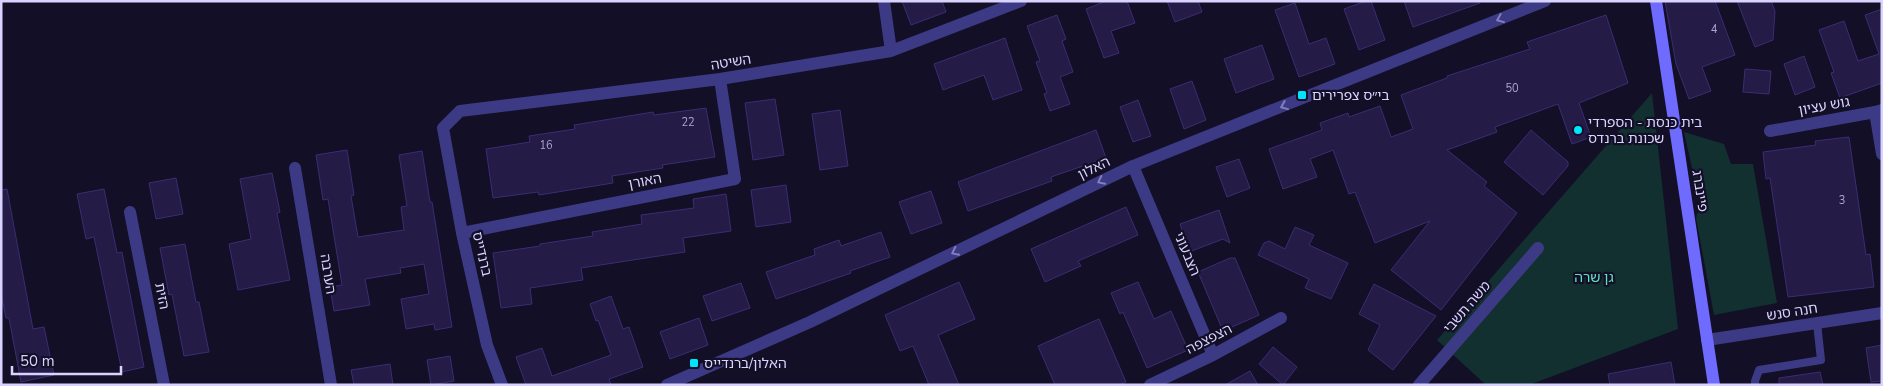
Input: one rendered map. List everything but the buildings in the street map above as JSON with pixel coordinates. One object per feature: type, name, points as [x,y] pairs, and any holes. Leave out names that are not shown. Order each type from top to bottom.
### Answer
[{"type":"street","points":[[884,1],[890,51]]},
{"type":"street","name":"השיטה","points":[[443,128],[460,111],[720,79],[890,51],[1021,1]]},
{"type":"street","name":"האלון","points":[[667,385],[810,322],[1133,166],[1545,1]]},
{"type":"street","name":"פיינברג","points":[[1656,1],[1714,385]]},
{"type":"street","name":"האורן","points":[[462,232],[735,179],[720,79]]},
{"type":"street","points":[[1879,111],[1882,154]]},
{"type":"street","name":"גוש עציון","points":[[1770,131],[1879,111]]},
{"type":"street","name":"ברנדייס","points":[[443,128],[462,232],[487,345],[502,385]]},
{"type":"street","name":"הצבעוני","points":[[1133,166],[1213,355]]},
{"type":"street","name":"הערבה","points":[[295,168],[331,385]]},
{"type":"street","name":"הזית","points":[[130,212],[164,385]]},
{"type":"street","name":"משה תשבי","points":[[1419,385],[1538,248]]},
{"type":"street","name":"חנה סנש","points":[[1707,340],[1882,314]]},
{"type":"street","name":"הצפצפה","points":[[1150,385],[1213,355],[1281,318]]},
{"type":"lane","points":[[1755,385],[1759,370],[1821,360],[1816,323]]},
{"type":"green space","name":"גן שרה","points":[[1652,93],[1678,329],[1529,385],[1486,385],[1437,340]]},
{"type":"green space","points":[[1684,132],[1724,144],[1731,164],[1753,164],[1777,303],[1714,315],[1696,218],[1700,204]]},
{"type":"place","name":"בי״ס צפרירים","points":[[1302,95]]},
{"type":"place","name":"בית כנסת - הספרדי שכונת ברנדס","points":[[1578,130]]},
{"type":"place","name":"האלון/ברנדייס","points":[[694,363]]}]
